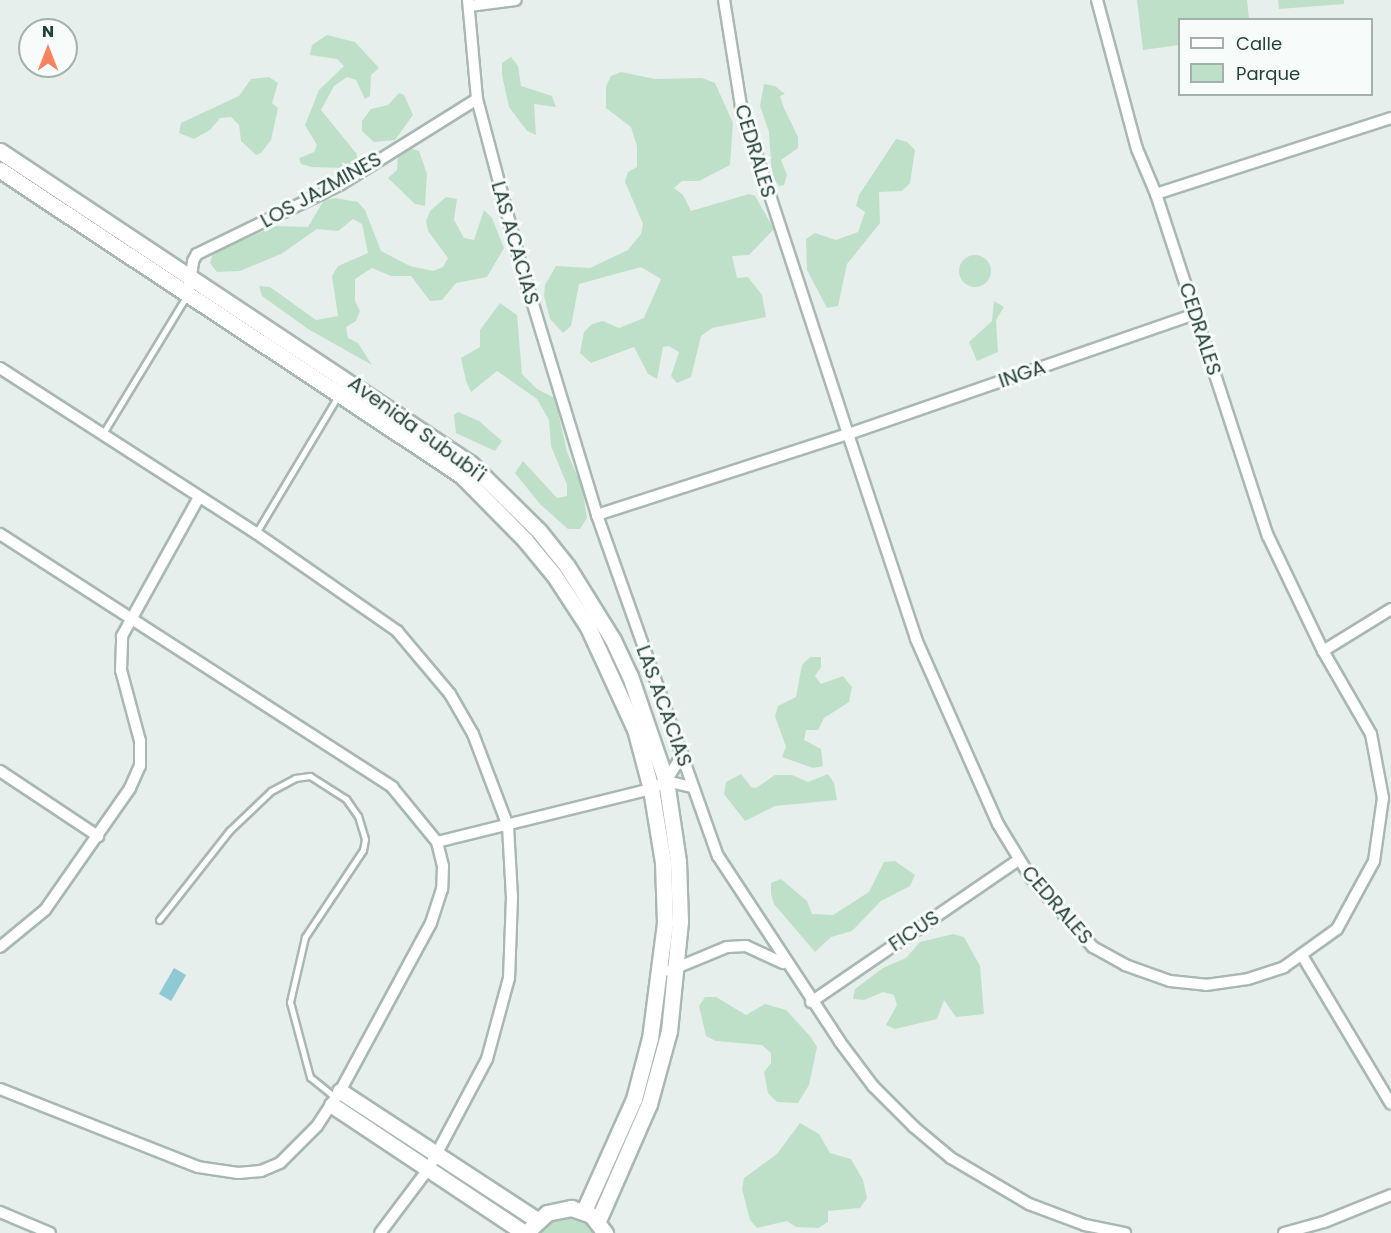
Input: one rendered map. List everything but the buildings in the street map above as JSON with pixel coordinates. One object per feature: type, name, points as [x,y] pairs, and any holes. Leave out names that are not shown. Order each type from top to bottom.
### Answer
[{"type":"street","points":[[468,3],[516,0]]},
{"type":"street","name":"CEDRALES","points":[[724,0],[741,106],[916,639],[955,735],[1017,860],[1057,911],[1093,947],[1125,965],[1170,981],[1206,985],[1248,979],[1303,957],[1337,929],[1360,893],[1374,861],[1383,798],[1371,734],[1323,651],[1268,536],[1156,194],[1134,138],[1097,0]]},
{"type":"street","name":"LAS ACACIAS","points":[[468,3],[477,99],[513,238],[597,515],[718,856],[811,1002],[873,1086],[951,1158],[1029,1204],[1085,1225],[1125,1233]]},
{"type":"street","name":"LOS JAZMINES","points":[[188,294],[193,261],[205,250],[341,184],[477,99]]},
{"type":"street","points":[[1156,194],[1391,118]]},
{"type":"street","name":"Avenida Sububi'i","points":[[0,151],[190,274],[442,442],[471,464],[517,508],[567,566],[613,640],[630,676],[666,781],[678,861],[678,970],[669,1031],[649,1104],[602,1227]]},
{"type":"street","name":"Avenida Sububi'i","points":[[0,170],[461,475],[554,575],[610,669],[634,729],[651,789],[663,862],[665,923],[661,973],[634,1099],[584,1211]]},
{"type":"street","name":"INGA","points":[[848,434],[1195,314]]},
{"type":"street","points":[[0,368],[198,499],[256,533],[397,631],[450,694],[492,779],[508,826],[512,897],[508,978],[487,1059],[429,1168],[380,1233]]},
{"type":"street","points":[[597,515],[848,434]]},
{"type":"street","points":[[0,947],[45,910],[130,788],[140,766],[140,741],[122,670],[122,636],[129,618],[198,499]]},
{"type":"street","points":[[0,534],[392,787],[437,842],[442,889],[431,923],[336,1098],[303,1142],[280,1163],[261,1171],[238,1173],[198,1167],[0,1089]]},
{"type":"street","points":[[1323,651],[1391,609]]},
{"type":"street","points":[[437,842],[651,789],[666,781],[682,755]]},
{"type":"street","points":[[0,771],[98,836]]},
{"type":"street","points":[[666,781],[693,787]]},
{"type":"street","name":"FICUS","points":[[811,1002],[1017,860]]},
{"type":"street","points":[[661,973],[678,970],[727,947],[746,946],[786,964]]},
{"type":"street","points":[[1303,957],[1391,1104]]},
{"type":"street","points":[[336,1098],[436,1153],[530,1229]]},
{"type":"street","points":[[336,1098],[429,1168],[530,1229]]},
{"type":"street","points":[[1284,1233],[1365,1207],[1391,1195]]},
{"type":"street","points":[[530,1229],[559,1208],[584,1211],[602,1227]]},
{"type":"street","points":[[0,1212],[50,1233]]},
{"type":"lane","points":[[102,435],[188,294]]},
{"type":"lane","points":[[256,533],[340,393]]},
{"type":"lane","points":[[159,920],[229,831],[271,790],[295,778],[310,776],[346,799],[358,816],[365,839],[363,850],[305,938],[292,981],[290,1002],[310,1077],[336,1098]]},
{"type":"green space","points":[[1137,0],[1247,0],[1249,18],[1178,18],[1178,45],[1143,50]]},
{"type":"green space","points":[[1278,0],[1344,0],[1344,4],[1279,9]]},
{"type":"green space","points":[[327,35],[355,42],[379,68],[371,75],[370,96],[365,99],[356,80],[347,77],[334,86],[321,110],[356,153],[358,159],[345,168],[312,167],[301,164],[299,158],[314,152],[317,145],[305,125],[319,90],[344,66],[337,59],[310,55],[312,45]]},
{"type":"green space","points":[[511,57],[518,66],[521,86],[552,96],[556,107],[534,104],[536,135],[527,131],[509,107],[502,75],[502,63]]},
{"type":"green space","points":[[621,72],[655,79],[702,78],[715,83],[733,123],[730,165],[699,181],[682,181],[674,188],[683,195],[691,211],[749,194],[755,196],[774,229],[749,255],[732,256],[737,278],[748,277],[762,295],[766,317],[712,328],[701,336],[691,377],[677,383],[671,376],[679,352],[669,346],[663,347],[657,379],[648,374],[634,347],[591,363],[580,353],[584,332],[592,324],[603,321],[619,328],[644,318],[661,279],[641,267],[579,284],[571,326],[563,333],[550,319],[544,296],[545,285],[556,266],[590,268],[628,250],[641,234],[643,224],[625,182],[628,172],[637,167],[637,146],[631,127],[606,108],[606,86],[611,76]]},
{"type":"green space","points":[[269,77],[278,83],[272,103],[278,108],[271,140],[261,153],[256,155],[241,141],[239,125],[231,117],[220,118],[210,130],[194,139],[179,133],[181,123],[239,96],[251,79]]},
{"type":"green space","points":[[764,84],[775,86],[785,94],[780,96],[783,106],[798,137],[798,148],[781,160],[787,175],[784,185],[779,186],[772,177],[769,132],[760,106]]},
{"type":"green space","points":[[399,93],[404,95],[413,115],[395,140],[374,142],[362,131],[362,121],[371,109],[388,105]]},
{"type":"green space","points":[[896,139],[907,142],[915,150],[910,183],[902,191],[879,192],[880,223],[847,264],[838,306],[827,308],[807,270],[806,239],[815,233],[836,240],[858,232],[865,212],[856,206],[859,195]]},
{"type":"green space","points":[[408,148],[419,151],[427,174],[425,206],[415,204],[388,178],[397,170],[398,154]]},
{"type":"green space","points":[[446,197],[457,199],[454,220],[464,238],[474,240],[484,210],[492,218],[504,248],[487,277],[456,283],[442,300],[430,301],[411,276],[391,276],[372,268],[355,279],[355,301],[360,311],[356,321],[346,327],[348,338],[358,343],[372,365],[308,329],[262,296],[259,286],[270,287],[316,320],[338,316],[332,276],[338,266],[368,253],[362,224],[353,219],[338,231],[317,229],[281,254],[240,271],[217,272],[210,263],[213,253],[275,226],[308,227],[324,200],[335,198],[358,202],[365,210],[381,251],[410,266],[433,271],[443,267],[448,258],[428,231],[426,221],[430,211]]},
{"type":"green space","points":[[975,255],[986,260],[991,271],[986,282],[975,287],[964,282],[959,271],[964,260]]},
{"type":"green space","points":[[994,301],[1004,307],[996,320],[998,352],[977,361],[969,342],[992,321]]},
{"type":"green space","points":[[500,303],[517,315],[522,374],[537,389],[555,398],[567,452],[582,487],[587,518],[580,529],[568,529],[540,504],[515,473],[523,461],[557,498],[567,496],[567,485],[551,446],[549,420],[537,399],[497,371],[471,392],[466,381],[461,358],[480,347],[480,330]]},
{"type":"green space","points":[[458,412],[479,421],[502,441],[495,451],[456,433],[454,415]]},
{"type":"green space","points":[[810,657],[821,657],[821,667],[815,676],[821,684],[843,676],[852,687],[849,702],[824,718],[818,730],[806,730],[804,740],[821,749],[823,766],[813,768],[782,757],[786,747],[775,716],[778,706],[796,697],[802,665]]},
{"type":"green space","points":[[741,774],[751,787],[756,788],[775,775],[792,775],[808,782],[828,774],[834,783],[837,800],[775,806],[745,821],[724,794],[726,782]]},
{"type":"green space","points":[[895,861],[915,875],[910,886],[881,901],[852,931],[831,937],[815,952],[774,904],[771,883],[781,879],[807,901],[812,914],[833,915],[869,892],[884,862]]},
{"type":"green space","points":[[953,934],[964,937],[980,966],[984,1014],[956,1017],[944,1000],[937,1019],[895,1029],[886,1025],[897,1005],[894,995],[883,992],[864,1000],[853,999],[855,989],[883,968],[906,958],[920,942]]},
{"type":"green space","points":[[705,997],[716,997],[746,1015],[765,1004],[786,1010],[810,1036],[817,1047],[809,1085],[798,1103],[777,1102],[768,1093],[764,1072],[771,1063],[771,1053],[762,1045],[716,1041],[706,1036],[699,1006]]},
{"type":"green space","points":[[800,1123],[819,1134],[830,1153],[851,1159],[863,1180],[867,1198],[860,1208],[828,1211],[828,1222],[818,1228],[796,1227],[787,1221],[757,1228],[750,1220],[742,1189],[744,1178],[777,1154]]},
{"type":"green space","points":[[565,1217],[585,1223],[594,1233],[537,1233],[545,1224]]},
{"type":"water","points":[[174,968],[186,975],[171,1001],[159,994]]}]
